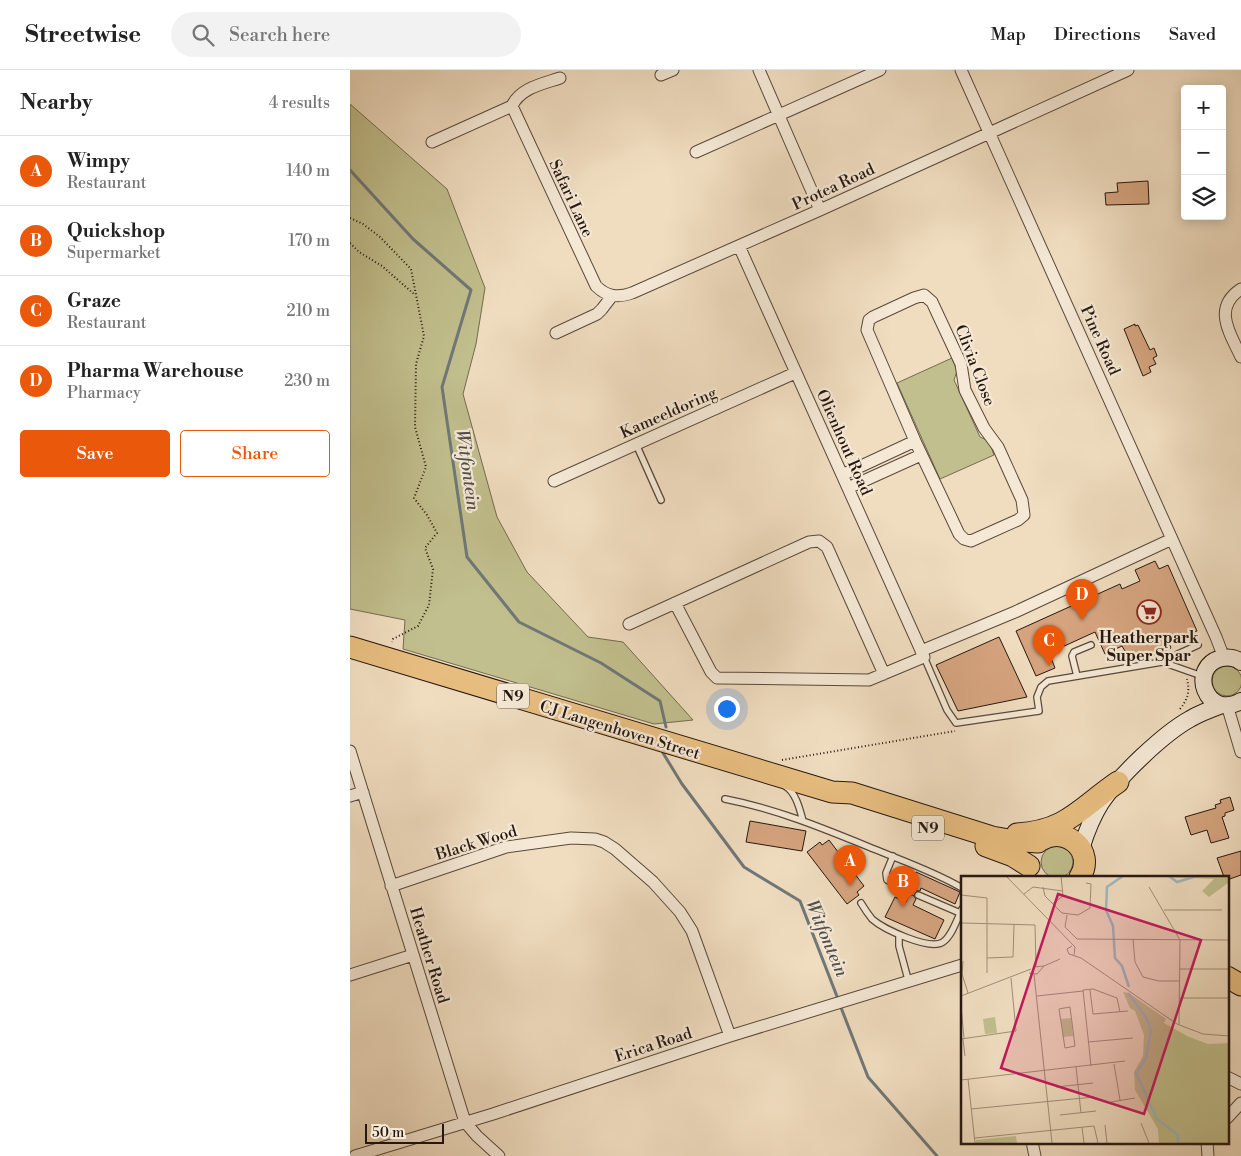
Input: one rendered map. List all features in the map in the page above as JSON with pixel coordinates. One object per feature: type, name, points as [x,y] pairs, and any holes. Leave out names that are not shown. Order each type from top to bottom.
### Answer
[{"type":"highway","name":"CJ Langenhoven Street","points":[[350,647],[832,792],[852,793],[1003,840],[1038,842]]},
{"type":"highway","points":[[964,829],[1009,834],[1047,829],[1072,818],[1118,782]]},
{"type":"highway","name":"CJ Langenhoven Street","points":[[832,792],[848,802],[867,809],[1002,851],[1013,856],[1031,872]]},
{"type":"highway","points":[[1061,835],[1073,840],[1084,868]]},
{"type":"highway","name":"N9","points":[[1031,872],[1030,856],[1038,842],[1048,836],[1061,835]]},
{"type":"highway","points":[[1228,978],[1241,985]]},
{"type":"main road","points":[[1084,868],[1088,829],[1101,804],[1118,782],[1179,718],[1204,681],[1207,669],[1213,662],[1236,659]]},
{"type":"main road","points":[[1204,681],[1210,698],[1230,704]]},
{"type":"main road","points":[[1179,718],[1230,704]]},
{"type":"main road","points":[[1061,835],[1101,804]]},
{"type":"street","points":[[661,75],[673,70]]},
{"type":"street","points":[[758,70],[820,210]]},
{"type":"street","points":[[696,152],[880,70]]},
{"type":"street","name":"Pine Road","points":[[961,70],[1210,623],[1236,659]]},
{"type":"street","name":"Protea Road","points":[[612,296],[624,296],[632,293],[1128,70]]},
{"type":"street","points":[[432,142],[512,106],[516,98],[534,87],[560,78]]},
{"type":"street","name":"Safari Lane","points":[[512,106],[588,272],[600,291],[612,296]]},
{"type":"street","name":"Olienhout Road","points":[[739,246],[922,654]]},
{"type":"street","points":[[1241,289],[1226,304],[1224,313],[1241,356]]},
{"type":"street","name":"Clivia Close","points":[[924,295],[932,302],[961,364],[965,390],[984,428],[998,447],[1022,500],[1024,515],[1007,526],[975,540],[964,539],[959,534],[915,441],[867,330],[869,320],[873,317],[924,295]]},
{"type":"street","points":[[556,333],[596,314],[612,296]]},
{"type":"street","name":"Kameeldoring","points":[[554,481],[795,373]]},
{"type":"street","points":[[842,475],[915,441]]},
{"type":"street","points":[[848,488],[921,455]]},
{"type":"street","points":[[675,603],[712,675],[717,678],[866,681],[1172,539]]},
{"type":"street","points":[[629,624],[809,542],[819,540],[827,547],[884,674]]},
{"type":"street","points":[[1230,704],[1241,752]]},
{"type":"street","name":"Heather Road","points":[[350,751],[465,1122],[476,1136],[499,1156]]},
{"type":"street","points":[[350,796],[362,792]]},
{"type":"street","name":"Black Wood","points":[[391,886],[480,855],[526,843],[584,837],[604,842],[615,849],[653,882],[680,912],[692,930],[730,1036]]},
{"type":"street","points":[[350,975],[413,955]]},
{"type":"street","name":"Erica Road","points":[[355,1156],[730,1036],[909,983],[961,965]]},
{"type":"street","points":[[1228,1078],[1241,1084]]},
{"type":"street","points":[[1228,1117],[1241,1103]]},
{"type":"lane","points":[[636,444],[661,500]]},
{"type":"lane","points":[[1077,676],[1072,656],[1074,652],[1090,645]]},
{"type":"lane","points":[[1168,663],[1178,654],[1198,645]]},
{"type":"lane","points":[[922,654],[947,710],[956,723],[1038,712],[1037,697],[1041,687],[1048,681],[1152,662],[1168,663],[1204,681]]},
{"type":"lane","points":[[737,763],[789,788],[803,821]]},
{"type":"lane","points":[[724,799],[760,806],[803,821],[893,856],[961,888]]},
{"type":"lane","points":[[893,856],[886,873],[887,880],[911,891]]},
{"type":"lane","points":[[861,903],[872,919],[899,936],[934,945],[940,944],[947,939],[961,911],[918,895]]},
{"type":"lane","points":[[899,936],[899,946],[909,983]]},
{"type":"path","points":[[350,218],[363,224],[380,237],[411,269],[424,336],[416,364],[415,427],[426,467],[414,498],[427,515],[437,533],[424,548],[433,569],[429,605],[418,626],[393,639],[392,645],[385,642]]},
{"type":"path","points":[[350,243],[359,252],[382,266],[415,295]]},
{"type":"path","points":[[1179,718],[1181,709],[1188,696],[1189,688],[1186,678],[1182,675]]},
{"type":"path","points":[[777,761],[959,731]]},
{"type":"shaded area","points":[[350,104],[447,189],[485,288],[476,344],[463,394],[497,517],[527,572],[588,637],[623,642],[693,720],[654,724],[403,649],[405,620],[350,609]]},
{"type":"shaded area","points":[[952,358],[957,371],[954,380],[980,437],[989,441],[994,455],[940,479],[897,383]]},
{"type":"shaded area","points":[[1227,666],[1238,670],[1242,681],[1238,692],[1227,696],[1216,692],[1212,681],[1216,670]]},
{"type":"shaded area","points":[[1057,846],[1068,851],[1073,862],[1071,868],[1063,876],[1051,876],[1046,873],[1041,862],[1046,851]]},
{"type":"building","points":[[1148,181],[1149,204],[1106,205],[1105,193],[1118,192],[1117,183]]},
{"type":"building","points":[[1135,324],[1135,326],[1138,325],[1150,350],[1154,348],[1157,356],[1153,358],[1156,364],[1149,367],[1151,372],[1143,376],[1124,329]]},
{"type":"building","points":[[1155,561],[1159,569],[1168,565],[1197,631],[1169,643],[1171,648],[1145,659],[1143,655],[1132,659],[1129,658],[1122,646],[1105,654],[1095,632],[1049,653],[1055,668],[1036,676],[1016,631],[1120,584],[1122,589],[1140,581],[1135,570]]},
{"type":"building","points":[[999,637],[1027,697],[958,711],[936,665]]},
{"type":"building","points":[[1230,797],[1234,810],[1225,813],[1225,816],[1222,817],[1229,838],[1211,843],[1207,830],[1191,835],[1185,817],[1216,808],[1215,805],[1221,803],[1220,800]]},
{"type":"building","points":[[750,821],[806,831],[802,851],[746,842]]},
{"type":"building","points":[[829,840],[864,886],[857,892],[859,895],[847,904],[807,852],[820,842],[822,845]]},
{"type":"building","points":[[1241,851],[1241,875],[1228,880],[1228,876],[1224,876],[1217,858]]},
{"type":"building","points":[[916,872],[960,892],[955,904],[921,888],[920,891],[916,891],[913,887],[914,884],[910,883]]},
{"type":"building","points":[[909,895],[913,895],[916,899],[913,905],[944,920],[935,939],[885,917],[895,897],[906,902]]},
{"type":"waterway","name":"Witfontein","points":[[350,170],[413,239],[471,290],[442,387],[467,557],[519,622],[601,663],[660,701],[666,727]]},
{"type":"waterway","name":"Witfontein","points":[[663,753],[682,784],[744,867],[800,901],[838,999]]},
{"type":"waterway","name":"Witfontein","points":[[840,1005],[868,1077],[937,1156]]},
{"type":"place","name":"Heatherpark Super Spar","points":[[1149,612]]},
{"type":"place","name":"Pharma Warehouse","points":[[1082,620]]},
{"type":"place","name":"Graze","points":[[1049,666]]},
{"type":"place","name":"Wimpy","points":[[850,886]]},
{"type":"place","name":"Quickshop","points":[[903,907]]}]
